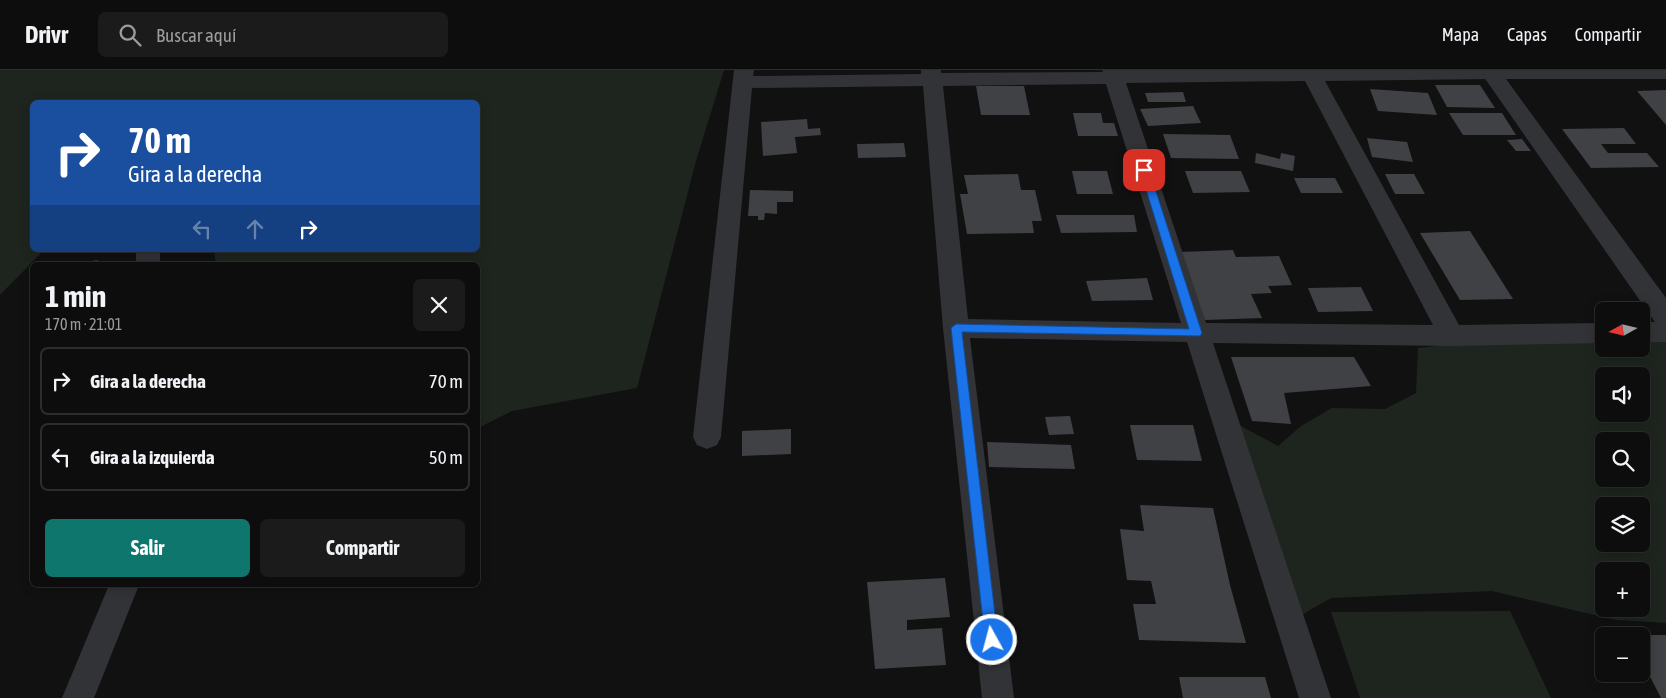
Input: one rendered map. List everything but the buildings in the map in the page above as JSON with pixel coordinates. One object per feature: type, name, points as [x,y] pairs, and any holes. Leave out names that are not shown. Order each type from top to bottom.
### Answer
[{"type":"street","points":[[1490,71],[1666,318]]},
{"type":"street","points":[[707,437],[744,76],[1490,71],[1666,73]]},
{"type":"street","points":[[1310,72],[1452,336]]},
{"type":"street","points":[[1113,74],[1315,698]]},
{"type":"street","points":[[932,75],[956,328],[998,698]]},
{"type":"street","points":[[956,328],[1452,336],[1595,333]]},
{"type":"street","points":[[1650,332],[1666,332]]},
{"type":"street","points":[[78,698],[123,587]]},
{"type":"shaded area","points":[[0,70],[724,70],[696,161],[637,388],[512,411],[480,427],[480,262],[216,262],[214,252],[480,252],[480,100],[30,100],[30,252],[42,252],[30,262],[30,264],[0,295]]},
{"type":"shaded area","points":[[1595,340],[1595,358],[1650,358],[1650,341],[1666,341],[1666,623],[1616,620],[1603,617],[1650,617],[1650,562],[1595,562],[1595,615],[1492,591],[1331,598],[1291,621],[1224,417],[1278,446],[1301,426],[1332,408],[1385,409],[1416,393],[1418,348],[1479,341]]},
{"type":"shaded area","points":[[1510,611],[1551,698],[1360,698],[1331,612]]},
{"type":"route","points":[[992,640],[956,328],[1196,333],[1144,170]]}]
